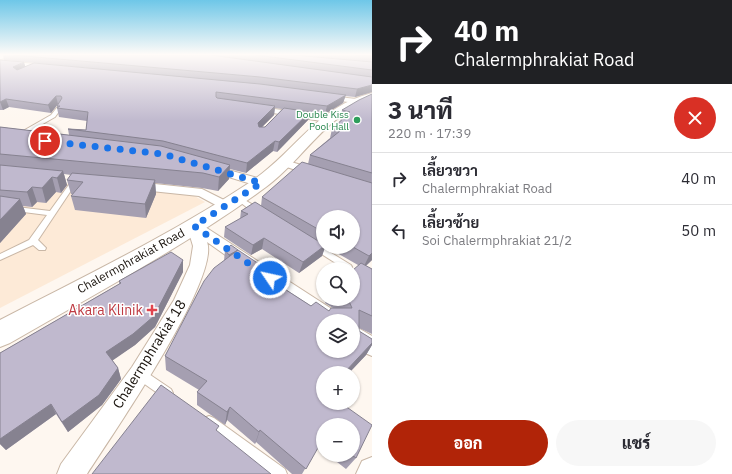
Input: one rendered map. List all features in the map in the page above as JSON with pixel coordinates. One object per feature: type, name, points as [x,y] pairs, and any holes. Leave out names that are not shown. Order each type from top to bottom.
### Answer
[{"type":"main road","name":"Chalermphrakiat Road","points":[[0,334],[194,226],[261,183],[285,163],[327,120],[364,99]]},
{"type":"street","points":[[316,96],[364,99]]},
{"type":"street","points":[[245,107],[279,115],[327,120]]},
{"type":"street","points":[[12,137],[31,139]]},
{"type":"street","points":[[285,163],[328,177]]},
{"type":"street","points":[[201,166],[261,183]]},
{"type":"street","points":[[60,179],[90,181]]},
{"type":"street","points":[[121,184],[202,193],[231,202]]},
{"type":"street","points":[[194,226],[324,314]]},
{"type":"street","name":"Chalermphrakiat 18","points":[[71,474],[140,374],[182,303],[198,265],[201,246],[194,226]]},
{"type":"street","points":[[360,339],[372,347]]},
{"type":"lane","points":[[12,137],[53,116],[61,106]]},
{"type":"lane","points":[[0,257],[32,242],[76,180]]},
{"type":"lane","points":[[231,202],[264,214]]},
{"type":"lane","points":[[0,207],[52,213]]},
{"type":"lane","points":[[33,240],[42,248]]},
{"type":"lane","points":[[309,243],[340,262]]},
{"type":"lane","points":[[140,374],[178,401]]},
{"type":"lane","points":[[198,415],[280,474]]},
{"type":"shaded area","points":[[0,178],[191,194],[205,202],[0,308]]},
{"type":"building","points":[[0,77],[186,77],[260,84],[346,95],[327,106],[216,92],[217,98],[275,106],[258,123],[259,127],[265,127],[284,108],[310,112],[279,142],[275,141],[247,163],[163,141],[68,129],[86,130],[88,112],[57,108],[60,106],[57,106],[62,98],[61,96],[56,96],[48,105],[6,99],[0,102]]},
{"type":"building","points":[[261,77],[372,77],[372,85],[357,89]]},
{"type":"building","points":[[372,94],[372,173],[310,155],[340,131],[332,129],[350,112],[342,110]]},
{"type":"building","points":[[0,127],[161,146],[230,165],[219,177],[203,173],[0,154]]},
{"type":"building","points":[[302,162],[372,183],[372,253],[369,256],[360,251],[360,210],[316,210],[316,228],[262,197]]},
{"type":"building","points":[[0,165],[63,171],[57,178],[52,177],[42,188],[32,187],[27,192],[0,190]]},
{"type":"building","points":[[72,173],[155,180],[145,204],[71,196],[83,182],[67,180]]},
{"type":"building","points":[[0,196],[20,199],[0,220]]},
{"type":"building","points":[[255,202],[316,240],[316,252],[303,262],[264,238],[253,245],[225,227],[248,214],[241,211]]},
{"type":"building","points":[[231,245],[238,250],[229,255],[225,250]]},
{"type":"building","points":[[238,250],[274,274],[269,279],[311,306],[316,302],[316,306],[322,306],[329,311],[331,308],[352,308],[351,306],[360,306],[360,264],[372,269],[372,316],[359,310],[359,314],[316,314],[316,358],[358,358],[351,366],[316,366],[316,410],[351,410],[372,425],[360,450],[360,418],[316,418],[316,451],[306,469],[230,407],[227,412],[197,392],[207,381],[165,356],[204,281],[214,268]]},
{"type":"building","points":[[171,252],[183,260],[154,316],[133,334],[106,352],[118,368],[99,395],[62,422],[51,404],[0,439],[0,353],[121,283],[119,281]]},
{"type":"building","points":[[360,332],[372,339],[372,343],[360,356]]},
{"type":"building","points":[[161,385],[219,426],[216,430],[271,474],[92,474]]},
{"type":"place","name":"Double Kiss Pool Hall","points":[[357,120]]},
{"type":"place","name":"Akara Klinik","points":[[152,310]]},
{"type":"route","points":[[45,141],[163,154],[261,183],[194,226],[270,278]]}]
